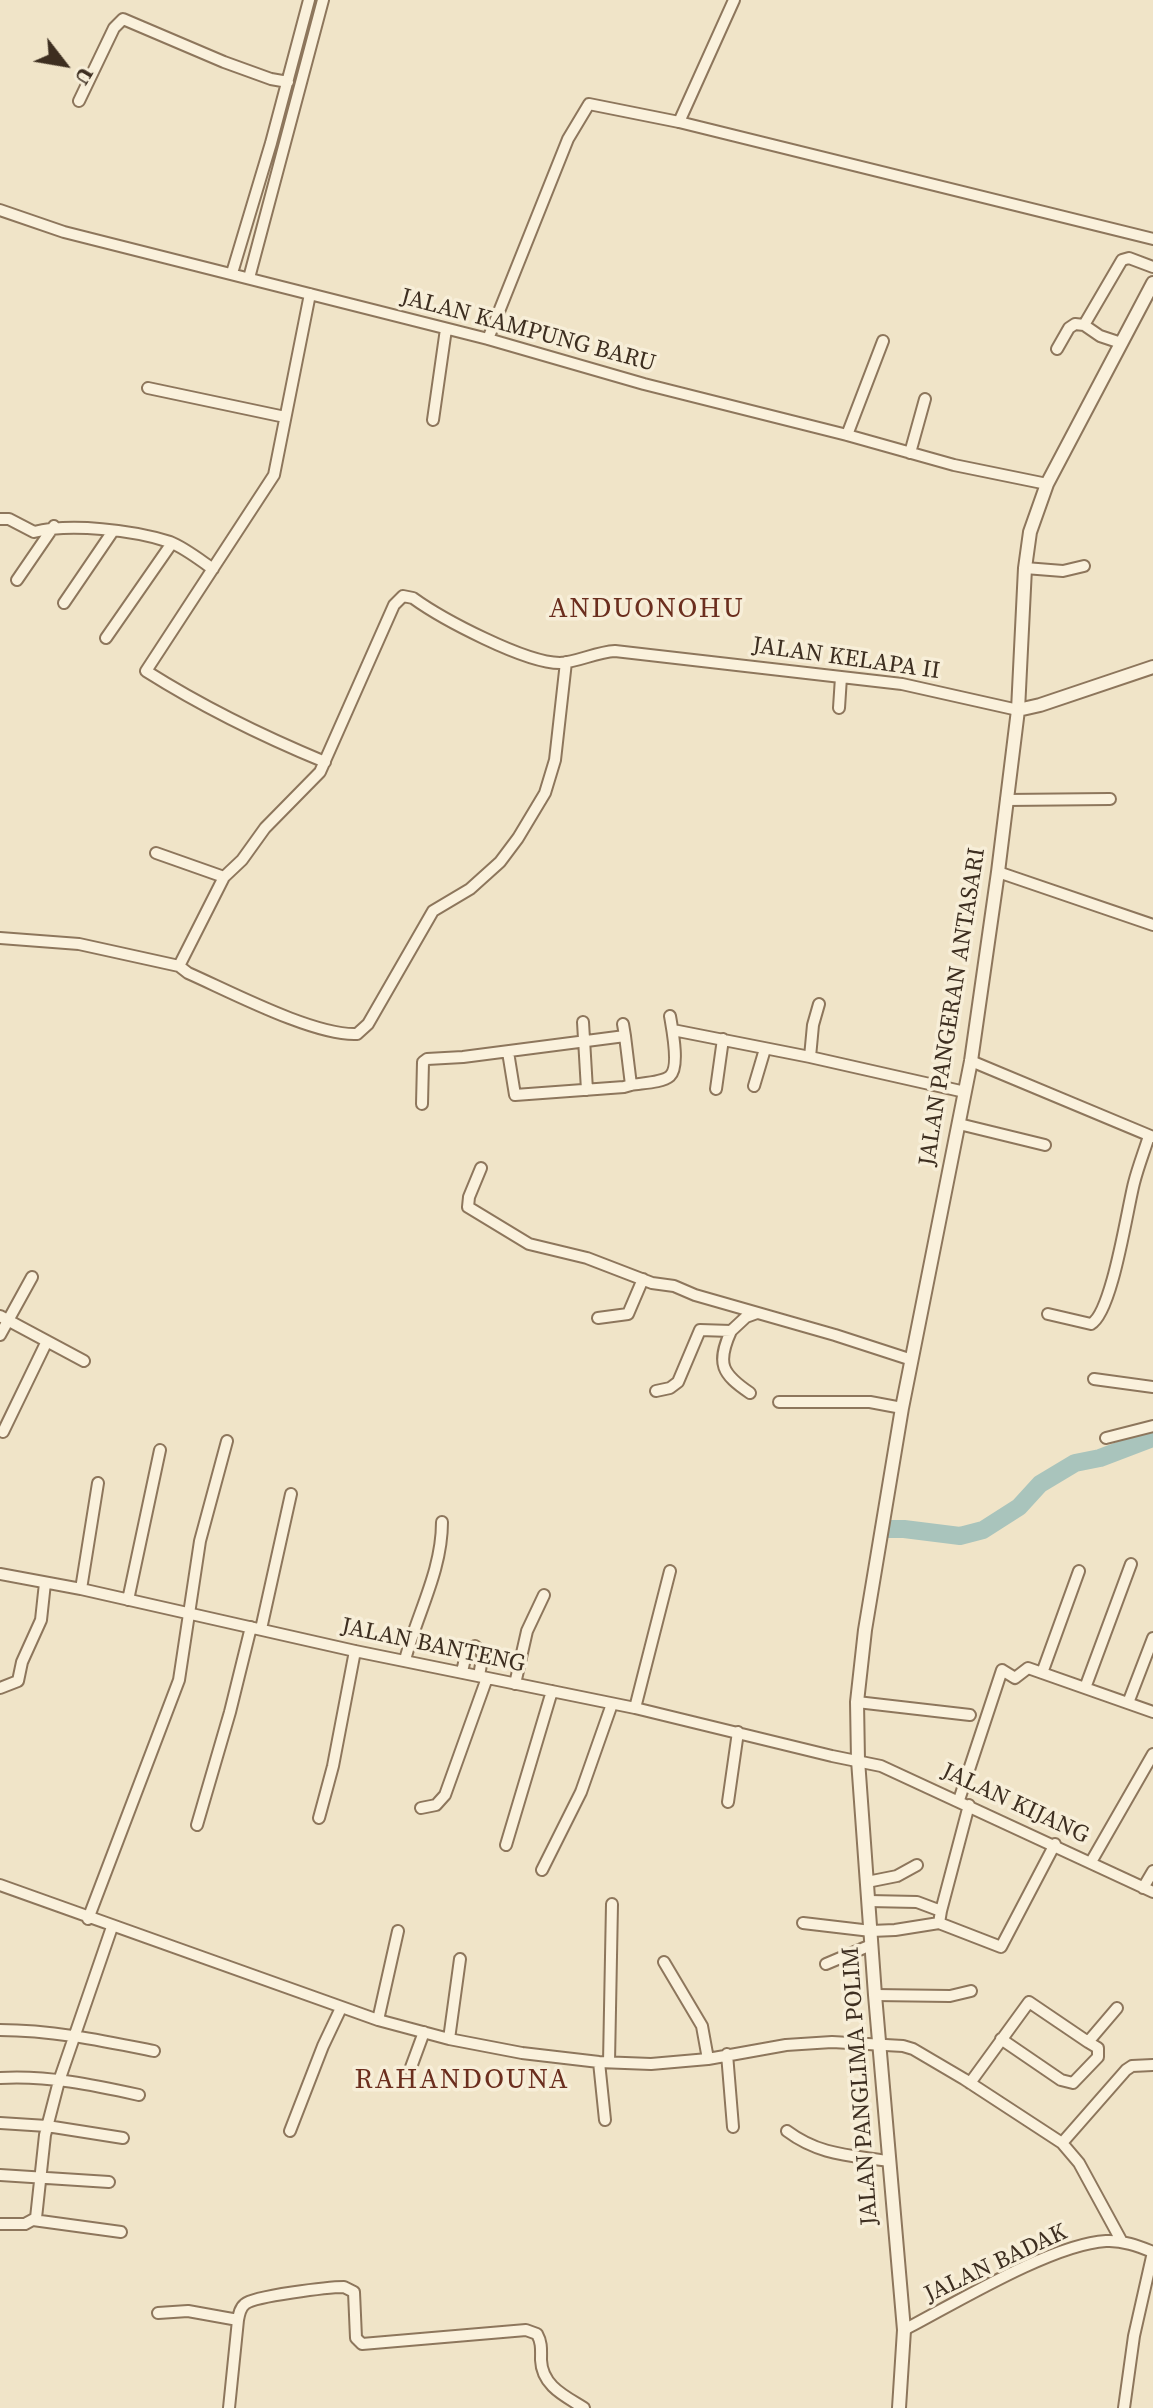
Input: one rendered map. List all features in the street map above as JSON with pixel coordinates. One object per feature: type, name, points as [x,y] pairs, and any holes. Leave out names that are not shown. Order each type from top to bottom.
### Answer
[{"type":"street","points":[[232,273],[309,0]]},
{"type":"street","points":[[249,278],[323,0]]},
{"type":"street","points":[[679,122],[734,0]]},
{"type":"street","points":[[79,101],[114,28],[123,19],[236,66],[288,82]]},
{"type":"street","points":[[488,339],[568,139],[585,108],[592,104],[679,122],[1153,239]]},
{"type":"street","name":"JALAN KAMPUNG BARU","points":[[0,210],[64,232],[488,339],[635,382],[954,465],[1047,484]]},
{"type":"street","points":[[1084,325],[1122,260],[1129,258],[1153,267]]},
{"type":"street","name":"JALAN PANGERAN ANTASARI","points":[[858,1760],[857,1702],[879,1533],[971,1061],[998,872],[1018,710],[1025,568],[1032,526],[1047,484],[1153,283]]},
{"type":"street","points":[[310,294],[274,475],[146,671],[214,712],[325,762]]},
{"type":"street","points":[[1057,349],[1075,324],[1084,325],[1100,336],[1121,343]]},
{"type":"street","points":[[433,420],[446,329]]},
{"type":"street","points":[[847,435],[883,341]]},
{"type":"street","points":[[148,388],[285,417]]},
{"type":"street","points":[[910,453],[925,399]]},
{"type":"street","points":[[0,519],[9,519],[34,532],[54,526],[113,531],[172,543],[213,569]]},
{"type":"street","points":[[17,580],[54,526]]},
{"type":"street","points":[[64,603],[113,531]]},
{"type":"street","points":[[106,638],[172,543]]},
{"type":"street","points":[[1025,568],[1063,571],[1084,566]]},
{"type":"street","name":"JALAN KELAPA II","points":[[179,966],[224,877],[242,860],[265,828],[316,777],[394,605],[403,596],[413,598],[448,620],[514,650],[546,661],[566,662],[615,651],[902,684],[1018,710]]},
{"type":"street","points":[[0,938],[79,944],[179,966],[188,973],[313,1026],[336,1033],[360,1033],[433,911],[470,889],[500,862],[545,793],[555,760],[566,662]]},
{"type":"street","points":[[1018,710],[1153,667]]},
{"type":"street","points":[[839,708],[841,677]]},
{"type":"street","points":[[1006,800],[1110,799]]},
{"type":"street","points":[[156,853],[224,877]]},
{"type":"street","points":[[998,872],[1153,925]]},
{"type":"street","points":[[810,1057],[819,1004]]},
{"type":"street","points":[[508,1052],[515,1095],[631,1085],[670,1076],[675,1064],[670,1016]]},
{"type":"street","points":[[583,1022],[587,1090]]},
{"type":"street","points":[[623,1024],[631,1085]]},
{"type":"street","points":[[673,1030],[965,1092]]},
{"type":"street","points":[[422,1104],[424,1060],[625,1036]]},
{"type":"street","points":[[716,1089],[723,1039]]},
{"type":"street","points":[[754,1086],[765,1049]]},
{"type":"street","points":[[971,1061],[1151,1137],[1134,1183],[1113,1277],[1099,1316],[1091,1324],[1048,1314]]},
{"type":"street","points":[[959,1124],[1045,1145]]},
{"type":"street","points":[[481,1168],[469,1197],[469,1208],[529,1244],[587,1258],[643,1279],[912,1360]]},
{"type":"street","points":[[0,1335],[4,1318],[32,1277]]},
{"type":"street","points":[[598,1318],[628,1314],[643,1279]]},
{"type":"street","points":[[750,1393],[728,1377],[724,1370],[724,1346],[731,1331],[746,1317],[757,1313]]},
{"type":"street","points":[[4,1318],[84,1361]]},
{"type":"street","points":[[656,1391],[670,1388],[678,1382],[700,1330],[731,1331]]},
{"type":"street","points":[[3,1432],[47,1341]]},
{"type":"street","points":[[1094,1379],[1153,1387]]},
{"type":"street","points":[[779,1402],[870,1402],[902,1408]]},
{"type":"street","points":[[1106,1438],[1153,1426]]},
{"type":"street","points":[[88,1919],[134,1795],[169,1714],[185,1655],[200,1541],[227,1441]]},
{"type":"street","points":[[128,1600],[160,1450]]},
{"type":"street","points":[[81,1589],[98,1483]]},
{"type":"street","points":[[197,1825],[256,1628],[291,1494]]},
{"type":"street","points":[[405,1660],[435,1572],[442,1540],[442,1522]]},
{"type":"street","points":[[1085,1688],[1131,1564]]},
{"type":"street","points":[[635,1708],[670,1571]]},
{"type":"street","points":[[1042,1673],[1079,1571]]},
{"type":"street","name":"JALAN BANTENG","points":[[0,1574],[635,1708],[858,1760]]},
{"type":"street","points":[[0,1688],[16,1683],[20,1677],[22,1662],[41,1620],[45,1583]]},
{"type":"street","points":[[515,1684],[527,1631],[544,1595]]},
{"type":"street","points":[[1128,1703],[1153,1638]]},
{"type":"street","points":[[421,1808],[436,1805],[445,1795],[483,1677],[483,1653],[475,1646],[466,1654],[462,1672]]},
{"type":"street","points":[[319,1818],[333,1766],[355,1651]]},
{"type":"street","points":[[939,1923],[964,1802],[1002,1670],[1015,1678],[1028,1668],[1153,1712]]},
{"type":"street","points":[[506,1845],[552,1691]]},
{"type":"street","points":[[857,1702],[970,1715]]},
{"type":"street","points":[[542,1870],[581,1792],[612,1704]]},
{"type":"street","points":[[728,1802],[738,1732]]},
{"type":"street","points":[[1091,1862],[1153,1754]]},
{"type":"street","name":"JALAN KIJANG","points":[[858,1760],[881,1766],[964,1802],[1148,1890]]},
{"type":"street","name":"JALAN PANGLIMA POLIM","points":[[858,1760],[904,2330],[899,2408]]},
{"type":"street","points":[[803,1923],[871,1931],[939,1923],[998,1947],[1004,1946],[1055,1844]]},
{"type":"street","points":[[867,1882],[897,1876],[917,1865]]},
{"type":"street","points":[[1148,1890],[1153,1871]]},
{"type":"street","points":[[0,1885],[88,1919],[378,2020],[449,2039],[522,2053],[651,2064],[708,2059],[786,2045],[832,2042],[913,2049],[1062,2143],[1079,2163],[1122,2242]]},
{"type":"street","points":[[869,1901],[917,1902],[941,1911]]},
{"type":"street","points":[[605,2120],[604,2062],[612,1904]]},
{"type":"street","points":[[0,2224],[25,2224],[37,2214],[47,2126],[59,2081],[112,1927]]},
{"type":"street","points":[[378,2020],[398,1931]]},
{"type":"street","points":[[826,1964],[871,1945]]},
{"type":"street","points":[[449,2039],[460,1959]]},
{"type":"street","points":[[664,1962],[702,2026],[708,2059]]},
{"type":"street","points":[[875,1995],[941,1996],[971,1991]]},
{"type":"street","points":[[970,2083],[1001,2039],[1029,2002],[1100,2052],[1073,2083],[1061,2080],[1001,2039]]},
{"type":"street","points":[[290,2131],[341,2008]]},
{"type":"street","points":[[1088,2042],[1117,2008]]},
{"type":"street","points":[[0,2030],[74,2036],[154,2051]]},
{"type":"street","points":[[410,2070],[424,2032]]},
{"type":"street","points":[[727,2054],[733,2127]]},
{"type":"street","points":[[1062,2143],[1126,2070],[1132,2066],[1153,2065]]},
{"type":"street","points":[[0,2078],[22,2076],[139,2095]]},
{"type":"street","points":[[0,2123],[47,2126],[123,2138]]},
{"type":"street","points":[[787,2131],[804,2144],[826,2152],[888,2161]]},
{"type":"street","points":[[0,2175],[109,2182]]},
{"type":"street","points":[[33,2220],[121,2232]]},
{"type":"street","name":"JALAN BADAK","points":[[904,2330],[1039,2262],[1083,2245],[1122,2242],[1153,2252]]},
{"type":"street","points":[[1124,2408],[1134,2336],[1153,2252]]},
{"type":"street","points":[[229,2408],[240,2310],[252,2300],[344,2287],[354,2292],[356,2338],[362,2344],[532,2331],[541,2341],[543,2375],[549,2383],[584,2408]]},
{"type":"street","points":[[158,2313],[188,2311],[238,2320]]},
{"type":"waterway","points":[[883,1529],[960,1536],[983,1530],[1019,1507],[1040,1484],[1075,1463],[1100,1458],[1153,1438]]},
{"type":"district","name":"ANDUONOHU","points":[[647,610]]},
{"type":"district","name":"RAHANDOUNA","points":[[462,2081]]}]
